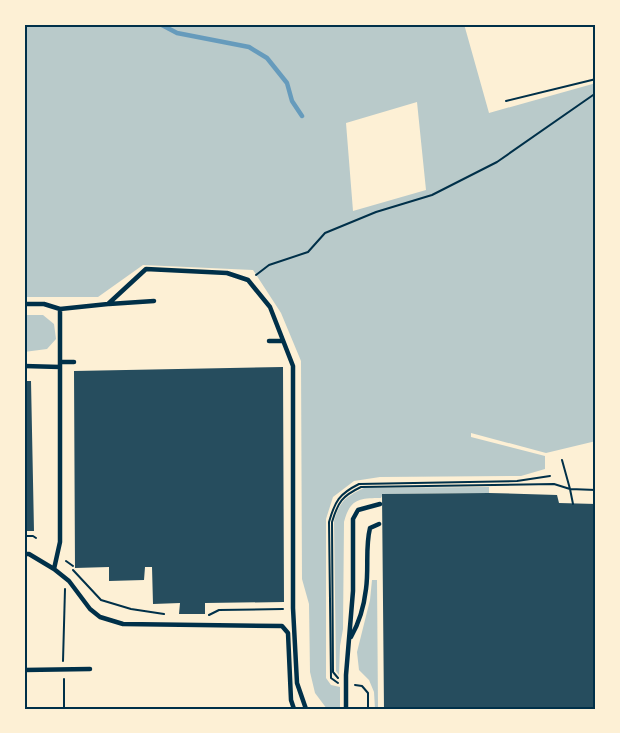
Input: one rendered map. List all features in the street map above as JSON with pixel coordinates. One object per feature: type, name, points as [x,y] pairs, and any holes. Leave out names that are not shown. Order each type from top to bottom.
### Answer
[{"type":"lane","points":[[108,304],[146,269],[227,273],[248,280],[270,307],[293,366],[293,608],[297,683],[306,709]]},
{"type":"lane","points":[[24,304],[44,304],[60,309],[154,301]]},
{"type":"lane","points":[[54,569],[60,542],[60,309]]},
{"type":"lane","points":[[269,341],[284,341]]},
{"type":"lane","points":[[24,366],[74,362]]},
{"type":"lane","points":[[346,709],[353,591],[353,519],[358,510],[380,504]]},
{"type":"lane","points":[[349,640],[358,624],[366,588],[367,539],[370,528],[379,524]]},
{"type":"lane","points":[[24,554],[29,554],[69,581],[90,609],[100,617],[123,624],[282,626],[288,633],[291,700],[294,709]]},
{"type":"lane","points":[[24,670],[90,669]]},
{"type":"path","points":[[506,101],[596,79]]},
{"type":"path","points":[[248,280],[269,265],[308,252],[326,233],[376,212],[432,195],[498,162],[596,93]]},
{"type":"path","points":[[562,460],[573,504]]},
{"type":"path","points":[[340,685],[331,678],[329,522],[334,504],[345,491],[359,484],[517,481],[550,476]]},
{"type":"path","points":[[340,679],[333,672],[332,522],[337,506],[347,494],[361,487],[554,484],[570,489],[596,490]]},
{"type":"path","points":[[24,536],[36,538]]},
{"type":"path","points":[[66,561],[101,600],[130,609],[156,613]]},
{"type":"path","points":[[64,709],[65,589]]},
{"type":"path","points":[[205,616],[219,610],[293,608]]},
{"type":"path","points":[[355,685],[362,686],[368,693],[368,709]]},
{"type":"shaded area","points":[[24,24],[464,24],[489,113],[596,83],[596,441],[546,453],[471,433],[471,437],[545,456],[545,469],[521,476],[380,477],[354,481],[333,497],[326,519],[326,678],[331,685],[340,687],[340,709],[327,709],[315,693],[310,672],[309,604],[302,579],[301,361],[281,313],[253,270],[143,265],[98,297],[24,297]],"holes":[[[417,102],[426,190],[353,211],[346,123]]]},
{"type":"shaded area","points":[[24,315],[43,315],[54,324],[56,339],[47,349],[24,352]]},
{"type":"shaded area","points":[[489,487],[489,493],[383,494],[381,498],[356,501],[349,509],[344,522],[343,629],[339,675],[336,671],[334,521],[344,500],[364,488]]},
{"type":"shaded area","points":[[372,580],[377,580],[378,709],[375,709],[374,692],[369,680],[359,670],[357,652],[370,600]]},
{"type":"building","points":[[283,367],[284,602],[205,603],[205,614],[179,614],[180,603],[153,604],[152,567],[145,567],[144,580],[109,581],[109,567],[75,568],[74,371]]},
{"type":"building","points":[[24,381],[31,381],[34,531],[24,531]]},
{"type":"building","points":[[382,494],[557,495],[559,503],[596,504],[596,709],[384,709]]},
{"type":"waterway","points":[[160,24],[177,33],[249,47],[267,58],[287,83],[292,101],[302,116]]}]
